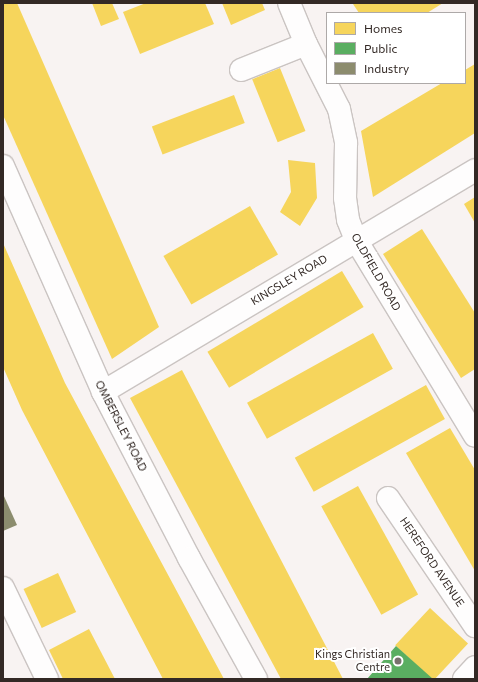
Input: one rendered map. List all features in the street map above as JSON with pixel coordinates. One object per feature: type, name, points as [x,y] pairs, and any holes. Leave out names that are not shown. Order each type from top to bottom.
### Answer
[{"type":"street","name":"OLDFIELD ROAD","points":[[289,3],[306,44],[326,83]]},
{"type":"street","points":[[241,70],[306,44]]},
{"type":"street","name":"OLDFIELD ROAD","points":[[326,84],[339,109],[346,143],[344,198],[348,220],[356,240],[475,436]]},
{"type":"street","name":"OMBERSLEY ROAD","points":[[3,166],[103,392],[189,558],[256,679]]},
{"type":"street","name":"KINGSLEY ROAD","points":[[103,392],[475,170]]},
{"type":"street","name":"HEREFORD AVENUE","points":[[388,498],[475,626]]},
{"type":"street","points":[[3,588],[47,679]]},
{"type":"street","points":[[464,679],[475,667]]},
{"type":"building: Homes","points":[[3,3],[17,3],[159,327],[112,359],[3,115]]},
{"type":"building: Homes","points":[[92,3],[112,3],[119,19],[101,26]]},
{"type":"building: Homes","points":[[146,3],[205,3],[214,24],[140,54],[123,12]]},
{"type":"building: Homes","points":[[222,3],[262,3],[265,10],[231,25]]},
{"type":"building: Homes","points":[[443,3],[429,12],[358,12],[353,4]]},
{"type":"building: Homes","points":[[475,64],[475,133],[373,197],[361,131],[440,84],[466,84],[466,69]]},
{"type":"building: Homes","points":[[280,68],[305,131],[278,142],[252,79]]},
{"type":"building: Homes","points":[[234,95],[245,123],[163,155],[152,127]]},
{"type":"building: Homes","points":[[288,160],[315,163],[317,198],[300,226],[280,212],[291,192]]},
{"type":"building: Homes","points":[[475,197],[475,223],[464,204]]},
{"type":"building: Homes","points":[[250,206],[278,254],[191,304],[163,256]]},
{"type":"building: Homes","points":[[422,229],[475,313],[475,369],[461,378],[383,254]]},
{"type":"building: Homes","points":[[3,243],[65,383],[224,679],[163,679],[22,410],[3,367]]},
{"type":"building: Homes","points":[[342,271],[364,307],[229,388],[207,352]]},
{"type":"building: Homes","points":[[373,333],[393,369],[267,439],[247,403]]},
{"type":"building: Homes","points":[[182,370],[343,679],[281,679],[130,398]]},
{"type":"building: Homes","points":[[426,385],[445,419],[314,492],[295,458]]},
{"type":"building: Homes","points":[[450,428],[475,470],[475,571],[406,453]]},
{"type":"building: Homes","points":[[358,486],[418,594],[381,615],[321,506]]},
{"type":"building: Homes","points":[[58,573],[76,612],[42,628],[24,589]]},
{"type":"building: Homes","points":[[430,608],[468,643],[435,679],[431,679],[395,645]]},
{"type":"building: Homes","points":[[89,629],[115,679],[63,679],[49,650]]},
{"type":"building: Public","name":"Kings Christian Centre","points":[[396,646],[433,679],[367,679]]},
{"type":"building: Industry","points":[[3,494],[17,525],[3,531]]},
{"type":"place","name":"Kings Christian Centre","points":[[398,661]]}]
